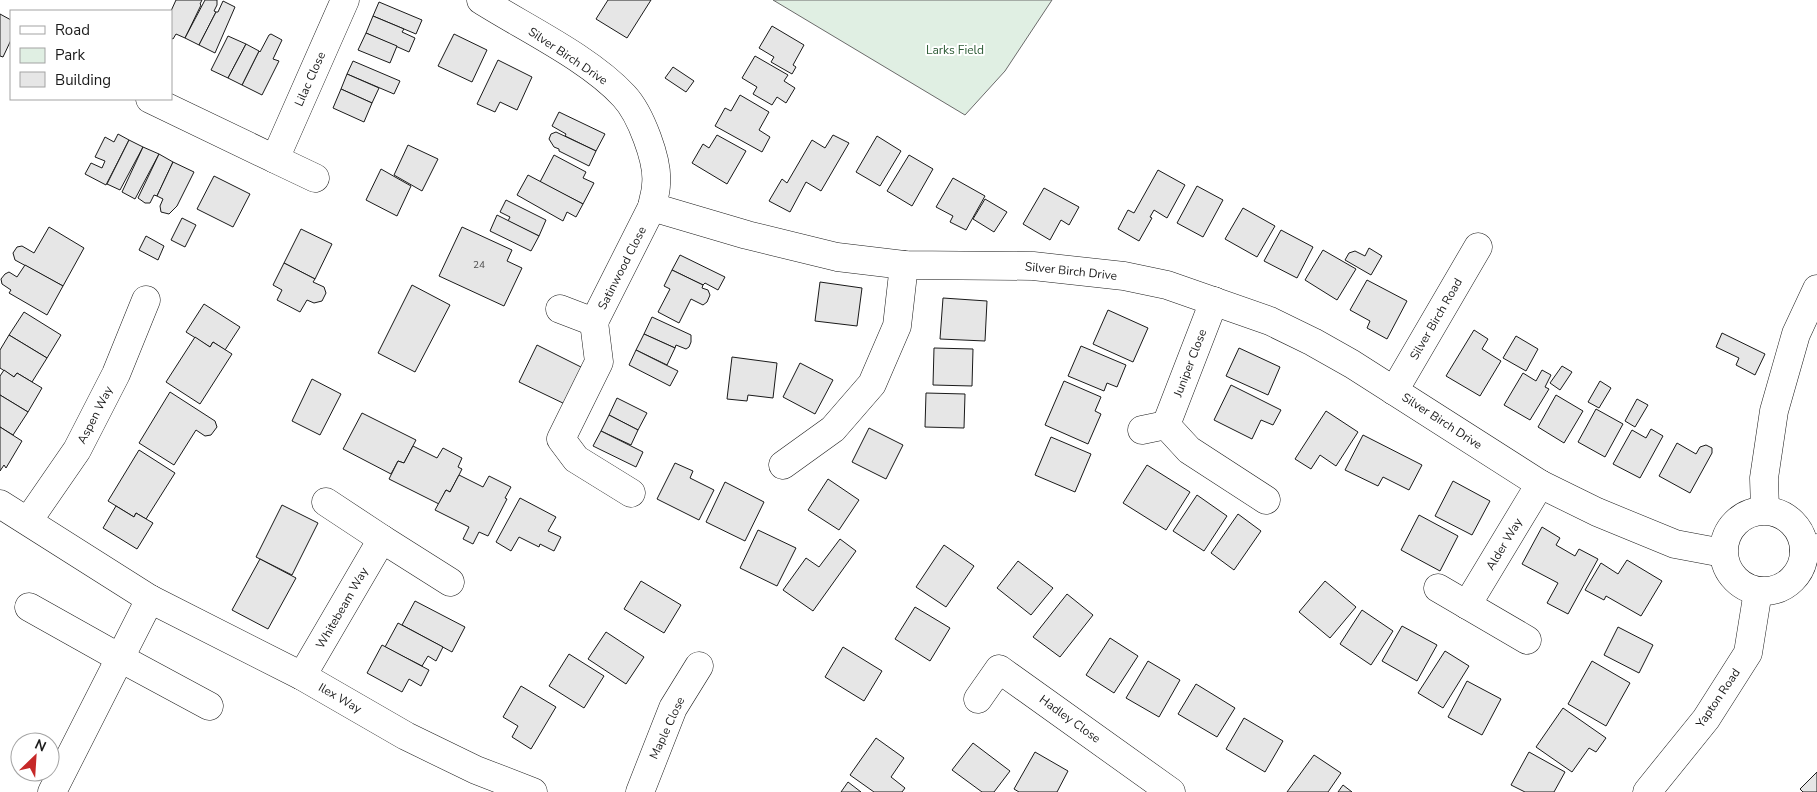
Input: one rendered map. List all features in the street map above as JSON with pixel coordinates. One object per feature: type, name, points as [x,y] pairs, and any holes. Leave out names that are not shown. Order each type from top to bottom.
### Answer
[{"type":"street","name":"Lilac Close","points":[[275,159],[345,0]]},
{"type":"street","name":"Silver Birch Drive","points":[[481,0],[603,76],[626,97],[648,139],[656,167],[656,184],[652,208],[747,235],[837,257],[904,265],[1033,266],[1106,274],[1167,285],[1270,321],[1313,342],[1540,484],[1596,512],[1675,544],[1723,553]]},
{"type":"street","points":[[152,100],[315,178]]},
{"type":"street","name":"Satinwood Close","points":[[560,309],[594,322],[652,208]]},
{"type":"street","name":"Silver Birch Road","points":[[1394,391],[1478,247]]},
{"type":"street","points":[[783,465],[833,429],[872,384],[897,326],[904,265]]},
{"type":"street","points":[[1765,510],[1764,478],[1774,411],[1796,334],[1817,289]]},
{"type":"street","name":"Aspen Way","points":[[28,521],[77,450],[116,374],[146,300]]},
{"type":"street","name":"Juniper Close","points":[[1214,301],[1154,427],[1266,500]]},
{"type":"street","points":[[594,322],[599,362],[561,439],[576,459],[631,493]]},
{"type":"street","name":"Alder Way","points":[[1468,605],[1540,484]]},
{"type":"street","points":[[326,502],[450,582]]},
{"type":"street","name":"Ilex Way","points":[[0,504],[150,599],[302,676],[406,736],[476,770],[533,792]]},
{"type":"street","points":[[1765,510],[1782,515],[1797,527],[1802,538],[1811,549],[1795,576],[1785,585],[1772,590],[1758,591],[1745,587],[1734,578],[1726,566],[1723,553],[1724,540],[1730,528],[1739,518],[1751,512],[1765,510]]},
{"type":"street","name":"Whitebeam Way","points":[[302,676],[382,539]]},
{"type":"street","points":[[1438,588],[1527,640]]},
{"type":"street","name":"Yapton Road","points":[[1648,792],[1706,719],[1748,653],[1758,591]]},
{"type":"street","points":[[52,792],[150,599]]},
{"type":"street","points":[[29,607],[209,706]]},
{"type":"street","name":"Maple Close","points":[[640,792],[674,708],[699,666]]},
{"type":"street","name":"Hadley Close","points":[[978,699],[1000,668],[1171,792]]},
{"type":"green space","name":"Larks Field","points":[[773,0],[1052,0],[1005,71],[965,115]]},
{"type":"building","points":[[176,0],[202,0],[185,38],[176,34],[172,38],[171,10]]},
{"type":"building","points":[[205,0],[217,0],[217,5],[214,11],[216,12],[199,45],[185,38]]},
{"type":"building","points":[[608,0],[651,0],[627,38],[596,19]]},
{"type":"building","points":[[223,1],[235,7],[215,53],[199,45]]},
{"type":"building","points":[[379,2],[422,20],[416,34],[373,16]]},
{"type":"building","points":[[0,14],[10,19],[10,42],[3,57],[0,56]]},
{"type":"building","points":[[373,16],[404,29],[402,32],[415,38],[409,52],[366,33]]},
{"type":"building","points":[[772,26],[804,45],[793,65],[796,67],[792,74],[771,62],[774,57],[759,48]]},
{"type":"building","points":[[366,33],[397,46],[390,63],[358,50]]},
{"type":"building","points":[[271,34],[282,40],[273,59],[279,61],[262,95],[242,85],[259,51]]},
{"type":"building","points":[[454,34],[487,50],[472,82],[438,66]]},
{"type":"building","points":[[228,36],[246,44],[228,78],[211,70]]},
{"type":"building","points":[[246,44],[259,51],[242,85],[228,78]]},
{"type":"building","points":[[755,56],[788,75],[784,81],[795,88],[786,103],[777,97],[772,105],[753,94],[757,87],[742,78]]},
{"type":"building","points":[[498,60],[532,77],[517,110],[500,102],[495,112],[477,104]]},
{"type":"building","points":[[353,61],[400,81],[394,94],[347,74]]},
{"type":"building","points":[[673,67],[694,81],[686,92],[665,78]]},
{"type":"building","points":[[347,74],[379,88],[372,103],[341,89]]},
{"type":"building","points":[[341,89],[372,103],[364,122],[333,108]]},
{"type":"building","points":[[740,95],[769,112],[759,130],[770,137],[762,152],[715,126],[725,108],[731,111]]},
{"type":"building","points":[[559,112],[605,134],[596,151],[565,136],[566,134],[552,126]]},
{"type":"building","points":[[556,132],[596,151],[589,166],[554,147],[549,139],[551,134]]},
{"type":"building","points":[[118,134],[129,140],[106,185],[85,174],[91,163],[102,168],[105,161],[95,157],[105,137],[114,142]]},
{"type":"building","points":[[717,135],[746,151],[727,184],[692,163],[703,144],[709,148]]},
{"type":"building","points":[[833,135],[849,143],[821,191],[806,182],[790,212],[769,201],[782,179],[787,183],[812,140],[825,148]]},
{"type":"building","points":[[877,136],[901,151],[880,186],[856,172]]},
{"type":"building","points":[[129,140],[143,147],[120,190],[107,184]]},
{"type":"building","points":[[408,145],[438,159],[422,191],[394,175]]},
{"type":"building","points":[[143,147],[159,154],[135,199],[122,192]]},
{"type":"building","points":[[159,154],[173,162],[157,196],[154,195],[150,203],[145,203],[138,198]]},
{"type":"building","points":[[554,155],[586,172],[583,178],[594,183],[583,204],[540,182]]},
{"type":"building","points":[[909,155],[933,169],[912,206],[887,191]]},
{"type":"building","points":[[173,162],[194,172],[177,206],[169,214],[161,212],[160,206],[163,199],[157,196]]},
{"type":"building","points":[[381,169],[411,186],[397,216],[366,200]]},
{"type":"building","points":[[1158,170],[1185,185],[1167,218],[1154,210],[1150,217],[1152,218],[1139,241],[1118,229],[1128,210],[1134,213]]},
{"type":"building","points":[[528,175],[583,204],[576,217],[567,212],[563,221],[517,195]]},
{"type":"building","points":[[214,176],[250,194],[233,227],[197,209]]},
{"type":"building","points":[[953,178],[985,196],[966,230],[950,222],[953,216],[936,207]]},
{"type":"building","points":[[1197,186],[1223,200],[1203,237],[1177,223]]},
{"type":"building","points":[[1044,188],[1079,207],[1069,225],[1061,220],[1050,240],[1023,224]]},
{"type":"building","points":[[985,199],[1007,212],[994,232],[973,219]]},
{"type":"building","points":[[506,200],[546,220],[539,236],[508,221],[510,217],[500,212]]},
{"type":"building","points":[[1243,208],[1275,226],[1257,257],[1225,239]]},
{"type":"building","points":[[497,215],[539,236],[531,251],[490,231]]},
{"type":"building","points":[[182,218],[196,225],[185,247],[171,240]]},
{"type":"building","points":[[49,227],[84,248],[63,286],[15,260],[13,253],[17,247],[22,246],[34,253]]},
{"type":"building","points":[[462,227],[512,250],[507,261],[522,268],[504,306],[439,276]]},
{"type":"building","points":[[301,229],[332,244],[315,279],[284,263]]},
{"type":"building","points":[[1281,230],[1313,247],[1297,278],[1264,261]]},
{"type":"building","points":[[146,236],[164,246],[158,260],[139,250]]},
{"type":"building","points":[[1369,248],[1382,256],[1371,275],[1345,260],[1349,253],[1355,251],[1365,256]]},
{"type":"building","points":[[1323,250],[1356,269],[1337,300],[1305,280]]},
{"type":"building","points":[[680,255],[725,277],[718,290],[672,270]]},
{"type":"building","points":[[284,263],[315,279],[313,282],[324,287],[326,293],[322,301],[314,303],[307,300],[300,312],[277,300],[282,290],[273,285]]},
{"type":"building","points":[[25,265],[63,286],[47,315],[9,293],[11,290],[2,284],[1,279],[5,274],[9,272],[17,277]]},
{"type":"building","points":[[672,270],[703,285],[702,288],[708,290],[710,295],[707,302],[703,305],[691,299],[679,323],[658,312],[670,289],[664,286]]},
{"type":"building","points":[[1367,280],[1407,301],[1387,339],[1367,328],[1370,321],[1350,310]]},
{"type":"building","points":[[820,282],[862,288],[857,326],[815,321]]},
{"type":"building","points":[[412,285],[450,305],[415,372],[378,353]]},
{"type":"building","points":[[943,298],[987,301],[985,341],[940,339]]},
{"type":"building","points":[[204,304],[240,327],[225,350],[213,342],[210,347],[186,332]]},
{"type":"building","points":[[1108,310],[1148,328],[1133,362],[1093,344]]},
{"type":"building","points":[[24,312],[61,335],[47,358],[9,335]]},
{"type":"building","points":[[652,317],[691,335],[689,347],[686,349],[676,345],[675,348],[644,334]]},
{"type":"building","points":[[1474,330],[1488,339],[1482,349],[1501,361],[1480,396],[1446,376]]},
{"type":"building","points":[[1722,333],[1765,354],[1755,375],[1736,365],[1739,358],[1716,347]]},
{"type":"building","points":[[644,334],[675,348],[667,365],[636,350]]},
{"type":"building","points":[[9,335],[47,358],[32,382],[17,373],[14,377],[0,368],[0,350]]},
{"type":"building","points":[[1516,336],[1538,349],[1526,371],[1503,358]]},
{"type":"building","points":[[195,337],[210,347],[213,342],[232,354],[200,404],[166,382]]},
{"type":"building","points":[[537,345],[585,369],[567,405],[519,382]]},
{"type":"building","points":[[1081,346],[1126,365],[1117,387],[1107,383],[1104,391],[1068,376]]},
{"type":"building","points":[[934,348],[973,349],[972,386],[933,385]]},
{"type":"building","points":[[1239,348],[1280,367],[1268,395],[1226,376]]},
{"type":"building","points":[[636,350],[678,371],[670,386],[629,365]]},
{"type":"building","points":[[732,357],[777,363],[773,398],[748,395],[747,401],[727,399]]},
{"type":"building","points":[[800,363],[833,380],[815,414],[783,397]]},
{"type":"building","points":[[1562,366],[1572,372],[1560,390],[1550,383]]},
{"type":"building","points":[[4,370],[14,377],[17,373],[42,388],[28,412],[0,395],[0,376]]},
{"type":"building","points":[[1542,370],[1551,375],[1545,387],[1549,389],[1530,420],[1504,405],[1523,373],[1536,381]]},
{"type":"building","points":[[312,379],[341,394],[320,435],[292,421]]},
{"type":"building","points":[[1064,381],[1101,397],[1095,411],[1101,414],[1088,444],[1045,425]]},
{"type":"building","points":[[1600,381],[1611,388],[1599,408],[1588,402]]},
{"type":"building","points":[[1231,385],[1281,410],[1273,425],[1261,420],[1252,439],[1214,420]]},
{"type":"building","points":[[170,392],[215,421],[217,427],[211,435],[205,436],[196,430],[174,465],[139,443]]},
{"type":"building","points":[[926,393],[965,394],[964,428],[925,427]]},
{"type":"building","points":[[0,395],[28,412],[13,435],[0,427]]},
{"type":"building","points":[[1556,395],[1583,411],[1564,443],[1538,427]]},
{"type":"building","points":[[617,398],[647,413],[638,430],[609,415]]},
{"type":"building","points":[[1637,399],[1648,405],[1635,427],[1625,421]]},
{"type":"building","points":[[1596,409],[1623,424],[1605,457],[1578,442]]},
{"type":"building","points":[[1326,411],[1358,432],[1336,466],[1320,455],[1311,469],[1295,459]]},
{"type":"building","points":[[362,413],[416,440],[404,463],[398,461],[391,474],[343,449]]},
{"type":"building","points":[[609,415],[638,430],[631,445],[601,431]]},
{"type":"building","points":[[0,427],[22,441],[6,468],[4,465],[0,471]]},
{"type":"building","points":[[869,428],[903,445],[886,479],[852,462]]},
{"type":"building","points":[[1651,429],[1663,436],[1640,478],[1613,464],[1632,430],[1646,438]]},
{"type":"building","points":[[601,431],[643,452],[636,467],[593,446]]},
{"type":"building","points":[[1363,435],[1422,465],[1409,490],[1383,477],[1378,486],[1345,470]]},
{"type":"building","points":[[1051,437],[1091,454],[1075,492],[1035,475]]},
{"type":"building","points":[[1677,443],[1696,454],[1700,447],[1706,445],[1712,448],[1712,453],[1690,493],[1659,476]]},
{"type":"building","points":[[413,446],[437,458],[443,448],[462,458],[458,467],[462,469],[450,492],[446,490],[439,504],[389,479],[398,461],[404,463]]},
{"type":"building","points":[[139,450],[175,473],[146,519],[136,513],[134,517],[108,501]]},
{"type":"building","points":[[675,463],[693,471],[690,478],[714,490],[699,520],[657,499]]},
{"type":"building","points":[[1147,465],[1190,492],[1166,530],[1123,503]]},
{"type":"building","points":[[459,475],[483,487],[489,476],[511,487],[488,536],[479,532],[473,544],[463,539],[469,527],[435,510],[446,490],[450,492]]},
{"type":"building","points":[[828,479],[859,500],[839,530],[808,510]]},
{"type":"building","points":[[1453,481],[1490,501],[1472,535],[1435,516]]},
{"type":"building","points":[[725,482],[764,502],[745,541],[706,522]]},
{"type":"building","points":[[1197,495],[1227,516],[1204,551],[1173,531]]},
{"type":"building","points":[[520,498],[556,517],[548,531],[561,537],[554,551],[540,544],[539,547],[519,537],[511,551],[496,542]]},
{"type":"building","points":[[282,505],[318,523],[292,575],[256,557]]},
{"type":"building","points":[[116,506],[134,517],[136,513],[153,523],[137,549],[103,528]]},
{"type":"building","points":[[1238,514],[1261,531],[1234,570],[1211,553]]},
{"type":"building","points":[[1419,515],[1458,536],[1440,571],[1401,550]]},
{"type":"building","points":[[1542,527],[1560,538],[1556,545],[1575,556],[1579,549],[1598,559],[1568,614],[1547,603],[1558,583],[1522,564]]},
{"type":"building","points":[[758,530],[796,548],[777,586],[740,568]]},
{"type":"building","points":[[840,539],[856,551],[813,611],[783,590],[806,558],[819,567]]},
{"type":"building","points":[[944,545],[974,566],[946,607],[916,587]]},
{"type":"building","points":[[260,559],[296,578],[268,629],[232,610]]},
{"type":"building","points":[[1627,560],[1662,581],[1641,616],[1606,596],[1604,600],[1585,590],[1601,563],[1618,574]]},
{"type":"building","points":[[1018,561],[1053,588],[1031,615],[997,588]]},
{"type":"building","points":[[641,581],[681,605],[664,633],[624,609]]},
{"type":"building","points":[[1325,581],[1356,607],[1330,638],[1299,612]]},
{"type":"building","points":[[1067,594],[1093,615],[1060,657],[1033,637]]},
{"type":"building","points":[[415,601],[465,627],[452,652],[402,625]]},
{"type":"building","points":[[915,607],[950,628],[930,661],[895,639]]},
{"type":"building","points":[[1362,610],[1393,631],[1371,665],[1340,644]]},
{"type":"building","points":[[398,623],[443,647],[436,661],[428,656],[422,666],[385,647]]},
{"type":"building","points":[[1402,626],[1437,645],[1417,681],[1382,661]]},
{"type":"building","points":[[1618,627],[1653,645],[1639,673],[1604,655]]},
{"type":"building","points":[[606,632],[644,657],[626,684],[588,659]]},
{"type":"building","points":[[1110,638],[1138,656],[1114,693],[1086,675]]},
{"type":"building","points":[[382,645],[429,670],[421,686],[409,679],[402,692],[367,673]]},
{"type":"building","points":[[843,647],[882,671],[864,701],[825,677]]},
{"type":"building","points":[[1445,651],[1469,666],[1443,708],[1418,693]]},
{"type":"building","points":[[569,654],[604,676],[584,708],[549,686]]},
{"type":"building","points":[[1148,661],[1180,680],[1159,717],[1126,698]]},
{"type":"building","points":[[1592,661],[1630,683],[1606,726],[1568,704]]},
{"type":"building","points":[[1467,681],[1501,699],[1482,735],[1448,717]]},
{"type":"building","points":[[1196,684],[1235,708],[1217,737],[1178,714]]},
{"type":"building","points":[[521,686],[556,707],[531,749],[512,737],[518,726],[503,717]]},
{"type":"building","points":[[1563,708],[1606,738],[1596,752],[1589,748],[1572,772],[1536,747]]},
{"type":"building","points":[[1244,718],[1283,741],[1265,772],[1226,749]]},
{"type":"building","points":[[876,738],[904,758],[891,777],[905,788],[902,792],[874,792],[850,775]]},
{"type":"building","points":[[973,743],[1010,771],[994,792],[982,792],[952,770]]},
{"type":"building","points":[[1035,752],[1068,771],[1057,792],[1019,792],[1014,789]]},
{"type":"building","points":[[1529,752],[1565,772],[1554,792],[1525,792],[1511,785]]},
{"type":"building","points":[[1314,755],[1341,773],[1328,792],[1287,792]]},
{"type":"building","points":[[1817,772],[1817,792],[1803,792],[1800,789]]},
{"type":"building","points":[[848,782],[861,792],[841,792]]},
{"type":"building","points":[[1343,785],[1352,792],[1338,792]]}]
